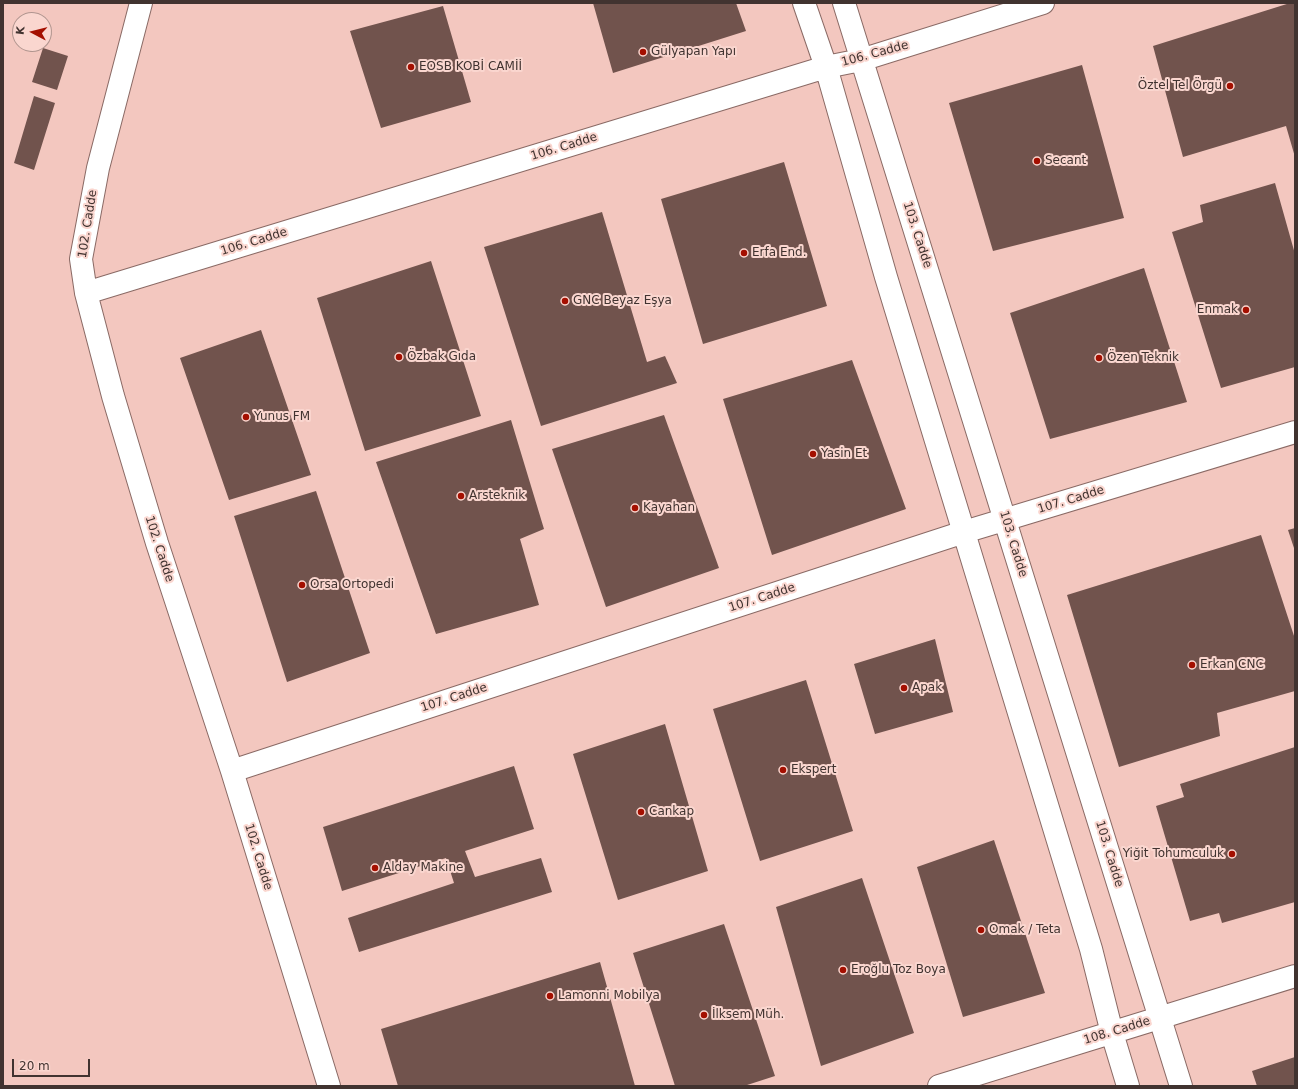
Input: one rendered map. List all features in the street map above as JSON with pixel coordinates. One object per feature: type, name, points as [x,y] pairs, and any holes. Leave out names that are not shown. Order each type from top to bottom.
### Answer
[{"type":"street","points":[[804,3],[826,67],[886,277],[1091,949],[1112,1033],[1128,1086]]},
{"type":"street","name":"103. Cadde","points":[[844,3],[1181,1086]]},
{"type":"street","name":"106. Cadde","points":[[86,293],[826,67],[861,60],[1043,3]]},
{"type":"street","name":"102. Cadde","points":[[142,6],[98,168],[81,259],[86,293],[113,396],[157,543],[232,771],[329,1086]]},
{"type":"street","name":"107. Cadde","points":[[232,771],[964,532],[1295,432]]},
{"type":"street","name":"108. Cadde","points":[[939,1086],[1295,976]]},
{"type":"shaded area","points":[[3,3],[1295,3],[1295,1086],[3,1086]]},
{"type":"building","name":"Gülyapan Yapı","points":[[593,3],[736,3],[746,31],[613,73]]},
{"type":"building","name":"Öztel Tel Örgü","points":[[1290,3],[1295,3],[1295,157],[1286,126],[1183,157],[1153,46]]},
{"type":"building","name":"EOSB KOBİ CAMİİ","points":[[443,6],[471,102],[381,128],[350,31]]},
{"type":"building","points":[[52,51],[68,56],[57,90],[32,82],[42,52]]},
{"type":"building","name":"Secant","points":[[1082,65],[1124,218],[993,251],[949,103]]},
{"type":"building","points":[[34,96],[55,103],[34,170],[14,163]]},
{"type":"building","name":"Erfa End.","points":[[784,162],[827,306],[703,344],[661,199]]},
{"type":"building","name":"Enmak","points":[[1275,183],[1295,254],[1295,367],[1221,388],[1172,232],[1203,222],[1200,205]]},
{"type":"building","name":"GNC Beyaz Eşya","points":[[602,212],[647,362],[665,356],[677,383],[541,426],[484,247]]},
{"type":"building","name":"Özbak Gıda","points":[[431,261],[481,416],[365,451],[317,298]]},
{"type":"building","name":"Özen Teknik","points":[[1144,268],[1187,402],[1050,439],[1010,313]]},
{"type":"building","name":"Yunus FM","points":[[261,330],[311,475],[229,500],[180,358]]},
{"type":"building","name":"Yasin Et","points":[[852,360],[906,509],[772,555],[723,399]]},
{"type":"building","name":"Kayahan","points":[[664,415],[719,568],[606,607],[552,449]]},
{"type":"building","name":"Arsteknik","points":[[511,420],[544,529],[520,539],[539,605],[436,634],[376,462]]},
{"type":"building","name":"Orsa Ortopedi","points":[[316,491],[370,653],[287,682],[234,516]]},
{"type":"building","points":[[1295,528],[1295,551],[1288,530]]},
{"type":"building","name":"Erkan CNC","points":[[1261,535],[1295,639],[1295,691],[1217,713],[1220,736],[1119,767],[1067,595]]},
{"type":"building","name":"Apak","points":[[935,639],[953,712],[875,734],[854,664]]},
{"type":"building","name":"Ekspert","points":[[806,680],[853,831],[760,861],[713,709]]},
{"type":"building","name":"Cankap","points":[[665,724],[708,871],[618,900],[573,754]]},
{"type":"building","name":"Yiğit Tohumculuk","points":[[1295,747],[1295,902],[1222,923],[1219,913],[1190,921],[1156,806],[1184,797],[1180,784]]},
{"type":"building","name":"Alday Makine","points":[[514,766],[534,829],[465,851],[475,877],[541,858],[552,892],[359,952],[348,918],[454,883],[446,858],[342,891],[323,827]]},
{"type":"building","name":"Omak / Teta","points":[[994,840],[1045,993],[963,1017],[917,867]]},
{"type":"building","name":"Eroğlu Toz Boya","points":[[862,878],[914,1033],[821,1066],[776,907]]},
{"type":"building","name":"İlksem Müh.","points":[[724,924],[775,1076],[744,1086],[675,1086],[633,953]]},
{"type":"building","name":"Lamonni Mobilya","points":[[600,962],[635,1086],[398,1086],[381,1029]]},
{"type":"building","points":[[1295,1057],[1295,1086],[1257,1086],[1252,1071]]},
{"type":"place","name":"Gülyapan Yapı","points":[[643,52]]},
{"type":"place","name":"EOSB KOBİ CAMİİ","points":[[411,67]]},
{"type":"place","name":"Öztel Tel Örgü","points":[[1230,86]]},
{"type":"place","name":"Secant","points":[[1037,161]]},
{"type":"place","name":"Erfa End.","points":[[744,253]]},
{"type":"place","name":"GNC Beyaz Eşya","points":[[565,301]]},
{"type":"place","name":"Enmak","points":[[1246,310]]},
{"type":"place","name":"Özbak Gıda","points":[[399,357]]},
{"type":"place","name":"Özen Teknik","points":[[1099,358]]},
{"type":"place","name":"Yunus FM","points":[[246,417]]},
{"type":"place","name":"Yasin Et","points":[[813,454]]},
{"type":"place","name":"Arsteknik","points":[[461,496]]},
{"type":"place","name":"Kayahan","points":[[635,508]]},
{"type":"place","name":"Orsa Ortopedi","points":[[302,585]]},
{"type":"place","name":"Erkan CNC","points":[[1192,665]]},
{"type":"place","name":"Apak","points":[[904,688]]},
{"type":"place","name":"Ekspert","points":[[783,770]]},
{"type":"place","name":"Cankap","points":[[641,812]]},
{"type":"place","name":"Yiğit Tohumculuk","points":[[1232,854]]},
{"type":"place","name":"Alday Makine","points":[[375,868]]},
{"type":"place","name":"Omak / Teta","points":[[981,930]]},
{"type":"place","name":"Eroğlu Toz Boya","points":[[843,970]]},
{"type":"place","name":"Lamonni Mobilya","points":[[550,996]]},
{"type":"place","name":"İlksem Müh.","points":[[704,1015]]}]
